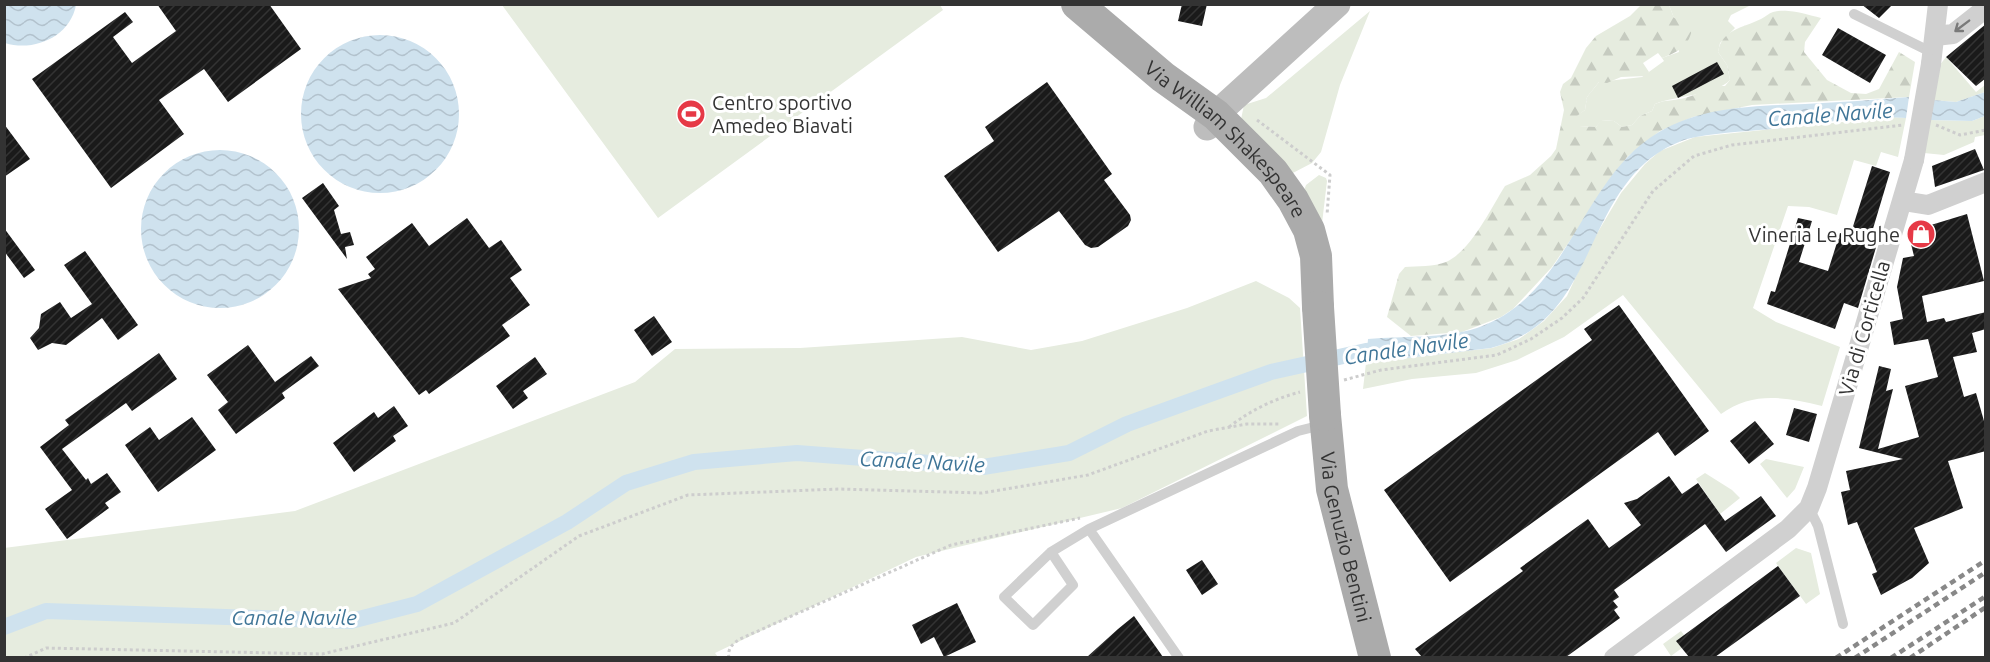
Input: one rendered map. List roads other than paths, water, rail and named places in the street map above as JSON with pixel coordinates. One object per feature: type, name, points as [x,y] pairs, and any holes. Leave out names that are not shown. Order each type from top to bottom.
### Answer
[{"type":"main road","name":"Via William Shakespeare","points":[[1067,4],[1115,55],[1218,114]]},
{"type":"main road","name":"Via William Shakespeare","points":[[1077,4],[1163,77],[1218,114],[1273,172],[1304,220],[1316,256],[1318,308],[1316,424]]},
{"type":"main road","name":"Via Genuzio Bentini","points":[[1316,424],[1375,657]]},
{"type":"street","points":[[1218,114],[1337,4]]},
{"type":"street","name":"Via di Corticella","points":[[1614,657],[1788,529],[1809,508],[1824,468],[1914,160],[1933,51],[1938,4]]},
{"type":"street","points":[[1933,51],[1986,8]]},
{"type":"street","points":[[1903,201],[1928,205],[1986,182]]},
{"type":"lane","points":[[1854,14],[1933,51]]},
{"type":"lane","points":[[1051,552],[1073,585],[1033,625],[1004,597],[1051,552],[1089,529],[1316,424]]},
{"type":"lane","points":[[1809,508],[1818,526],[1843,624]]},
{"type":"lane","points":[[1089,529],[1179,657]]},
{"type":"water","points":[[4,5],[76,5],[66,26],[59,33],[39,43],[16,45],[5,43]]},
{"type":"water","points":[[380,35],[410,41],[436,58],[453,84],[459,114],[453,144],[436,170],[410,187],[380,193],[350,187],[324,170],[307,144],[301,114],[307,84],[324,58],[350,41]]},
{"type":"water","points":[[1985,92],[1985,116],[1972,121],[1930,120],[1933,100],[1956,102]]},
{"type":"water","points":[[1909,97],[1906,118],[1859,119],[1717,134],[1691,138],[1671,145],[1633,175],[1614,202],[1569,289],[1550,314],[1525,334],[1491,348],[1366,363],[1368,339],[1437,336],[1464,332],[1508,313],[1533,291],[1554,265],[1610,178],[1632,153],[1659,132],[1676,123],[1711,112],[1730,109]]},
{"type":"water","points":[[220,150],[250,156],[276,173],[293,199],[299,229],[293,259],[276,285],[250,302],[220,308],[190,302],[164,285],[147,259],[141,229],[147,199],[164,173],[190,156]]},
{"type":"waterway","name":"Canale Navile","points":[[4,627],[46,611],[351,621],[417,604],[567,522],[626,483],[694,462],[797,453],[983,467],[1069,453],[1127,424],[1271,372],[1366,351],[1390,349]]},
{"type":"railway","points":[[1836,658],[1986,560]]},
{"type":"railway","points":[[1855,658],[1986,572]]},
{"type":"railway","points":[[1891,658],[1986,596]]},
{"type":"railway","points":[[1910,658],[1986,607]]},
{"type":"place","name":"Centro sportivo Amedeo Biavati","points":[[691,114]]},
{"type":"place","name":"Vineria Le Rughe","points":[[1921,234]]}]
